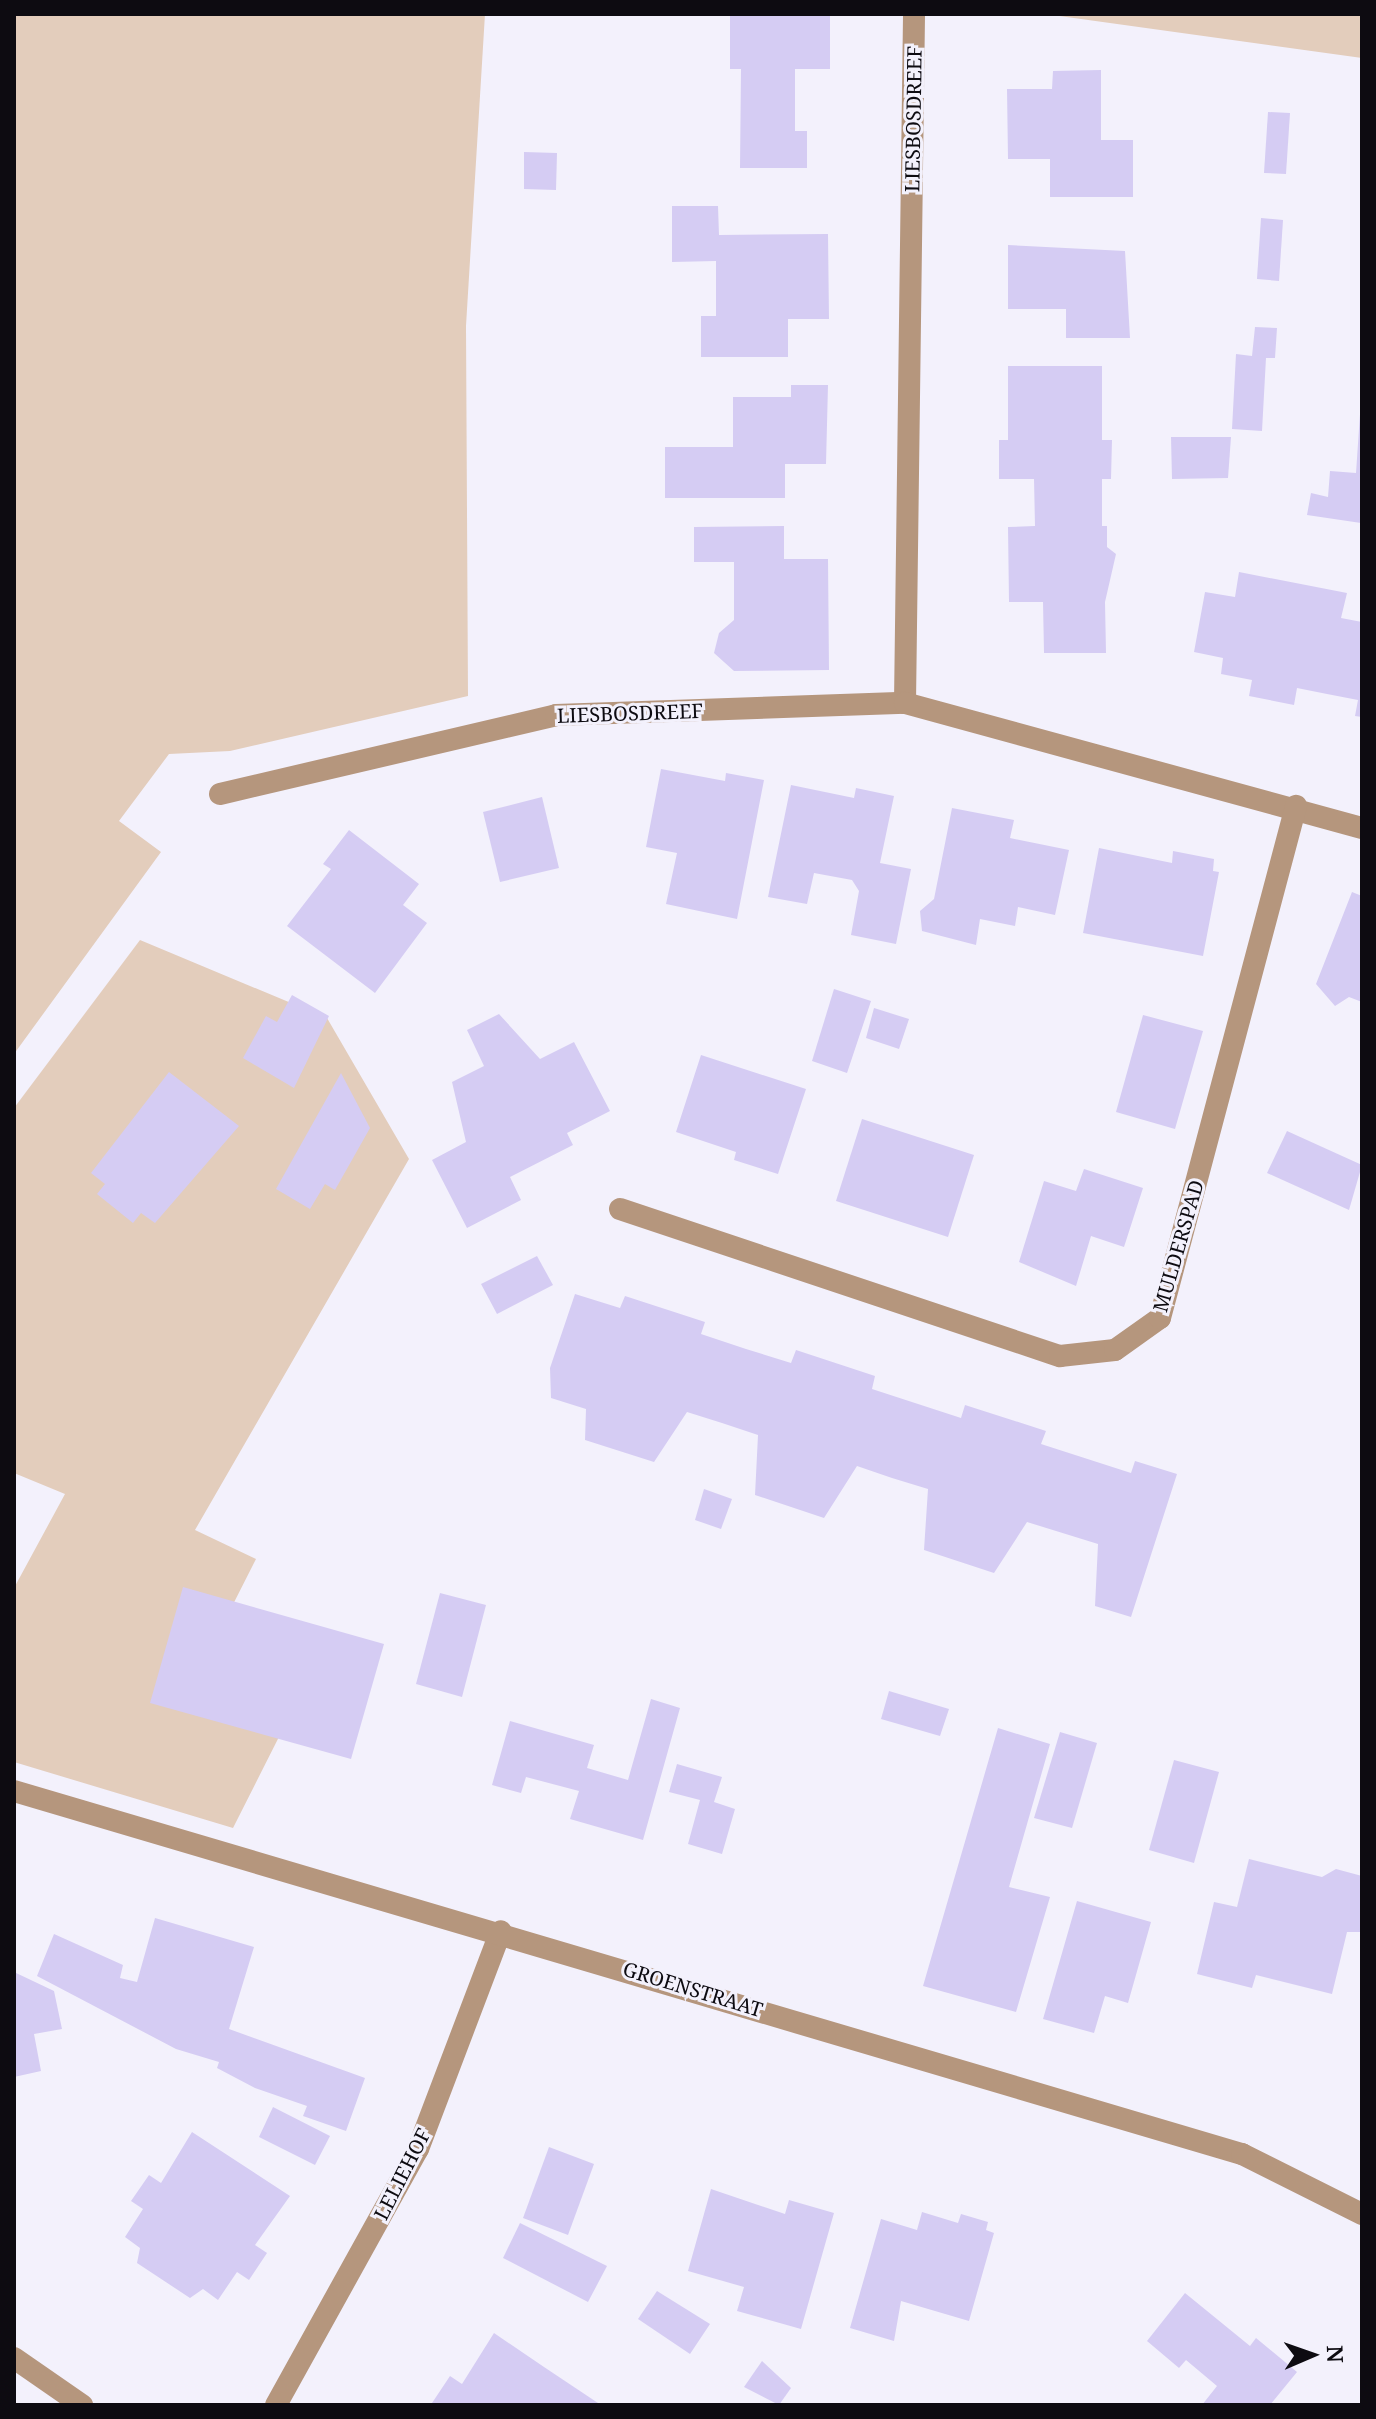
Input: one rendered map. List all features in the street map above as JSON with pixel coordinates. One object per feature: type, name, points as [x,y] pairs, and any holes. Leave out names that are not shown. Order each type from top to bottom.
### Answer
[{"type":"street","name":"LIESBOSDREEF","points":[[905,703],[914,14]]},
{"type":"street","name":"LIESBOSDREEF","points":[[220,794],[556,715],[905,703],[1296,806],[1362,828]]},
{"type":"street","name":"MULDERSPAD","points":[[620,1209],[1060,1356],[1115,1350],[1160,1318],[1296,806]]},
{"type":"street","name":"GROENSTRAAT","points":[[14,1791],[501,1931],[1242,2154],[1362,2214]]},
{"type":"street","name":"LELIEHOF","points":[[276,2405],[418,2149],[501,1931]]},
{"type":"street","points":[[14,2358],[82,2405]]},
{"type":"shaded area","points":[[14,14],[485,14],[466,326],[468,696],[230,751],[169,754],[119,821],[161,852],[14,1054]]},
{"type":"shaded area","points":[[1045,14],[1362,14],[1362,58]]},
{"type":"shaded area","points":[[140,940],[327,1018],[409,1159],[195,1530],[256,1559],[217,1636],[287,1721],[233,1828],[14,1762],[14,1588],[65,1494],[14,1473],[14,1108]]},
{"type":"building","points":[[730,14],[830,14],[830,69],[795,69],[795,131],[807,131],[807,168],[740,168],[741,69],[730,69]]},
{"type":"building","points":[[1101,70],[1101,140],[1133,140],[1133,197],[1050,197],[1050,159],[1008,159],[1007,89],[1052,89],[1053,71]]},
{"type":"building","points":[[1268,112],[1290,113],[1286,174],[1264,173]]},
{"type":"building","points":[[524,152],[557,153],[556,190],[524,189]]},
{"type":"building","points":[[672,206],[718,206],[719,235],[828,234],[829,319],[788,319],[788,357],[701,357],[701,316],[716,316],[716,261],[672,262]]},
{"type":"building","points":[[1261,218],[1283,220],[1279,281],[1257,279]]},
{"type":"building","points":[[1008,245],[1125,251],[1130,338],[1066,338],[1066,309],[1008,309]]},
{"type":"building","points":[[1255,327],[1277,328],[1275,358],[1266,358],[1262,431],[1232,429],[1236,354],[1252,356]]},
{"type":"building","points":[[1008,366],[1102,366],[1102,440],[1112,440],[1111,479],[1102,479],[1102,526],[1107,526],[1107,547],[1116,554],[1105,602],[1106,653],[1044,653],[1043,602],[1009,602],[1008,527],[1035,526],[1034,479],[999,479],[999,440],[1008,440]]},
{"type":"building","points":[[791,385],[828,385],[826,464],[785,464],[785,498],[665,498],[665,447],[733,447],[733,397],[791,397]]},
{"type":"building","points":[[1360,414],[1361,523],[1307,515],[1311,493],[1328,497],[1330,471],[1356,473]]},
{"type":"building","points":[[1171,437],[1231,437],[1228,478],[1172,479]]},
{"type":"building","points":[[784,526],[784,559],[828,559],[829,670],[734,671],[714,653],[719,633],[734,620],[734,562],[694,562],[694,527]]},
{"type":"building","points":[[1239,572],[1347,593],[1341,618],[1362,622],[1362,717],[1355,716],[1358,700],[1297,688],[1294,705],[1249,696],[1252,680],[1221,674],[1223,658],[1194,652],[1205,592],[1235,597]]},
{"type":"building","points":[[661,769],[725,781],[726,773],[764,780],[737,919],[666,904],[677,853],[646,847]]},
{"type":"building","points":[[791,785],[854,798],[856,788],[894,796],[880,863],[911,869],[896,944],[851,935],[859,891],[852,880],[814,873],[807,904],[768,897]]},
{"type":"building","points":[[542,797],[559,868],[500,882],[483,812]]},
{"type":"building","points":[[952,808],[1014,820],[1010,838],[1069,850],[1055,915],[1018,907],[1015,926],[980,919],[976,945],[922,931],[920,911],[934,899]]},
{"type":"building","points":[[349,830],[419,884],[403,905],[427,923],[375,993],[287,926],[331,869],[323,864]]},
{"type":"building","points":[[1099,848],[1172,863],[1173,851],[1214,859],[1213,871],[1219,872],[1203,956],[1083,933]]},
{"type":"building","points":[[1352,892],[1362,896],[1362,1002],[1349,997],[1335,1006],[1316,984]]},
{"type":"building","points":[[834,989],[871,1001],[847,1073],[812,1061]]},
{"type":"building","points":[[292,995],[329,1016],[294,1088],[243,1058],[266,1016],[277,1022]]},
{"type":"building","points":[[874,1008],[909,1019],[899,1049],[866,1038]]},
{"type":"building","points":[[499,1014],[540,1059],[574,1042],[610,1111],[567,1133],[573,1145],[510,1177],[521,1200],[467,1228],[432,1160],[466,1142],[452,1082],[484,1066],[467,1030]]},
{"type":"building","points":[[1143,1015],[1203,1031],[1175,1129],[1116,1112]]},
{"type":"building","points":[[701,1055],[806,1089],[778,1174],[734,1160],[736,1152],[676,1132]]},
{"type":"building","points":[[169,1072],[239,1126],[155,1223],[141,1213],[133,1223],[97,1194],[105,1184],[91,1173]]},
{"type":"building","points":[[341,1073],[370,1128],[335,1190],[325,1184],[310,1209],[276,1189]]},
{"type":"building","points":[[862,1119],[974,1155],[948,1237],[836,1201]]},
{"type":"building","points":[[1287,1131],[1362,1165],[1349,1210],[1267,1173]]},
{"type":"building","points":[[1084,1169],[1143,1188],[1124,1247],[1091,1236],[1076,1286],[1019,1262],[1044,1181],[1076,1191]]},
{"type":"building","points":[[537,1256],[553,1285],[497,1314],[481,1284]]},
{"type":"building","points":[[575,1294],[620,1308],[625,1296],[705,1322],[701,1334],[746,1349],[791,1363],[796,1350],[875,1376],[872,1389],[961,1418],[965,1405],[1046,1431],[1041,1444],[1131,1473],[1135,1461],[1177,1474],[1131,1617],[1095,1606],[1098,1544],[1027,1522],[994,1573],[924,1550],[928,1489],[857,1466],[824,1518],[755,1495],[758,1435],[722,1423],[687,1412],[654,1462],[585,1440],[586,1409],[551,1398],[550,1368]]},
{"type":"building","points":[[704,1489],[732,1499],[721,1529],[695,1520]]},
{"type":"building","points":[[183,1587],[384,1644],[351,1759],[150,1703]]},
{"type":"building","points":[[440,1593],[486,1605],[462,1697],[416,1684]]},
{"type":"building","points":[[889,1691],[949,1709],[940,1736],[881,1719]]},
{"type":"building","points":[[651,1699],[680,1708],[643,1840],[570,1819],[579,1791],[526,1777],[521,1793],[492,1785],[510,1721],[594,1745],[587,1768],[628,1780]]},
{"type":"building","points":[[998,1728],[1050,1744],[1009,1887],[1050,1897],[1016,2012],[923,1986]]},
{"type":"building","points":[[1060,1732],[1097,1743],[1072,1828],[1034,1818]]},
{"type":"building","points":[[1174,1760],[1219,1772],[1194,1863],[1149,1850]]},
{"type":"building","points":[[677,1764],[722,1777],[714,1802],[735,1809],[722,1854],[688,1844],[700,1800],[669,1792]]},
{"type":"building","points":[[1249,1859],[1322,1877],[1336,1869],[1362,1876],[1362,1932],[1347,1932],[1332,1994],[1256,1975],[1252,1988],[1197,1974],[1214,1902],[1237,1907]]},
{"type":"building","points":[[1077,1901],[1151,1922],[1128,2003],[1105,1996],[1094,2033],[1043,2019]]},
{"type":"building","points":[[155,1918],[254,1947],[229,2029],[365,2078],[346,2131],[303,2116],[307,2106],[255,2088],[217,2068],[219,2062],[176,2049],[37,1976],[54,1934],[123,1965],[120,1978],[137,1982]]},
{"type":"building","points":[[14,1972],[54,1991],[62,2029],[34,2034],[41,2071],[14,2077]]},
{"type":"building","points":[[273,2107],[330,2136],[315,2165],[259,2137]]},
{"type":"building","points":[[192,2132],[290,2196],[255,2245],[267,2253],[249,2280],[237,2272],[218,2300],[203,2289],[190,2298],[137,2263],[140,2248],[125,2237],[143,2209],[131,2201],[149,2175],[161,2183]]},
{"type":"building","points":[[549,2147],[594,2164],[568,2235],[523,2218]]},
{"type":"building","points":[[711,2189],[785,2214],[789,2200],[834,2213],[801,2329],[737,2311],[744,2287],[688,2271]]},
{"type":"building","points":[[922,2212],[958,2223],[961,2214],[988,2222],[986,2230],[994,2233],[969,2321],[901,2301],[894,2341],[850,2328],[881,2219],[917,2230]]},
{"type":"building","points":[[520,2223],[607,2266],[588,2302],[503,2258]]},
{"type":"building","points":[[657,2291],[710,2324],[690,2354],[638,2319]]},
{"type":"building","points":[[1185,2293],[1250,2346],[1256,2338],[1297,2372],[1270,2405],[1202,2405],[1217,2386],[1186,2360],[1179,2368],[1147,2341]]},
{"type":"building","points":[[494,2333],[601,2405],[432,2403],[450,2376],[462,2384]]},
{"type":"building","points":[[762,2361],[791,2388],[779,2405],[744,2387]]}]
